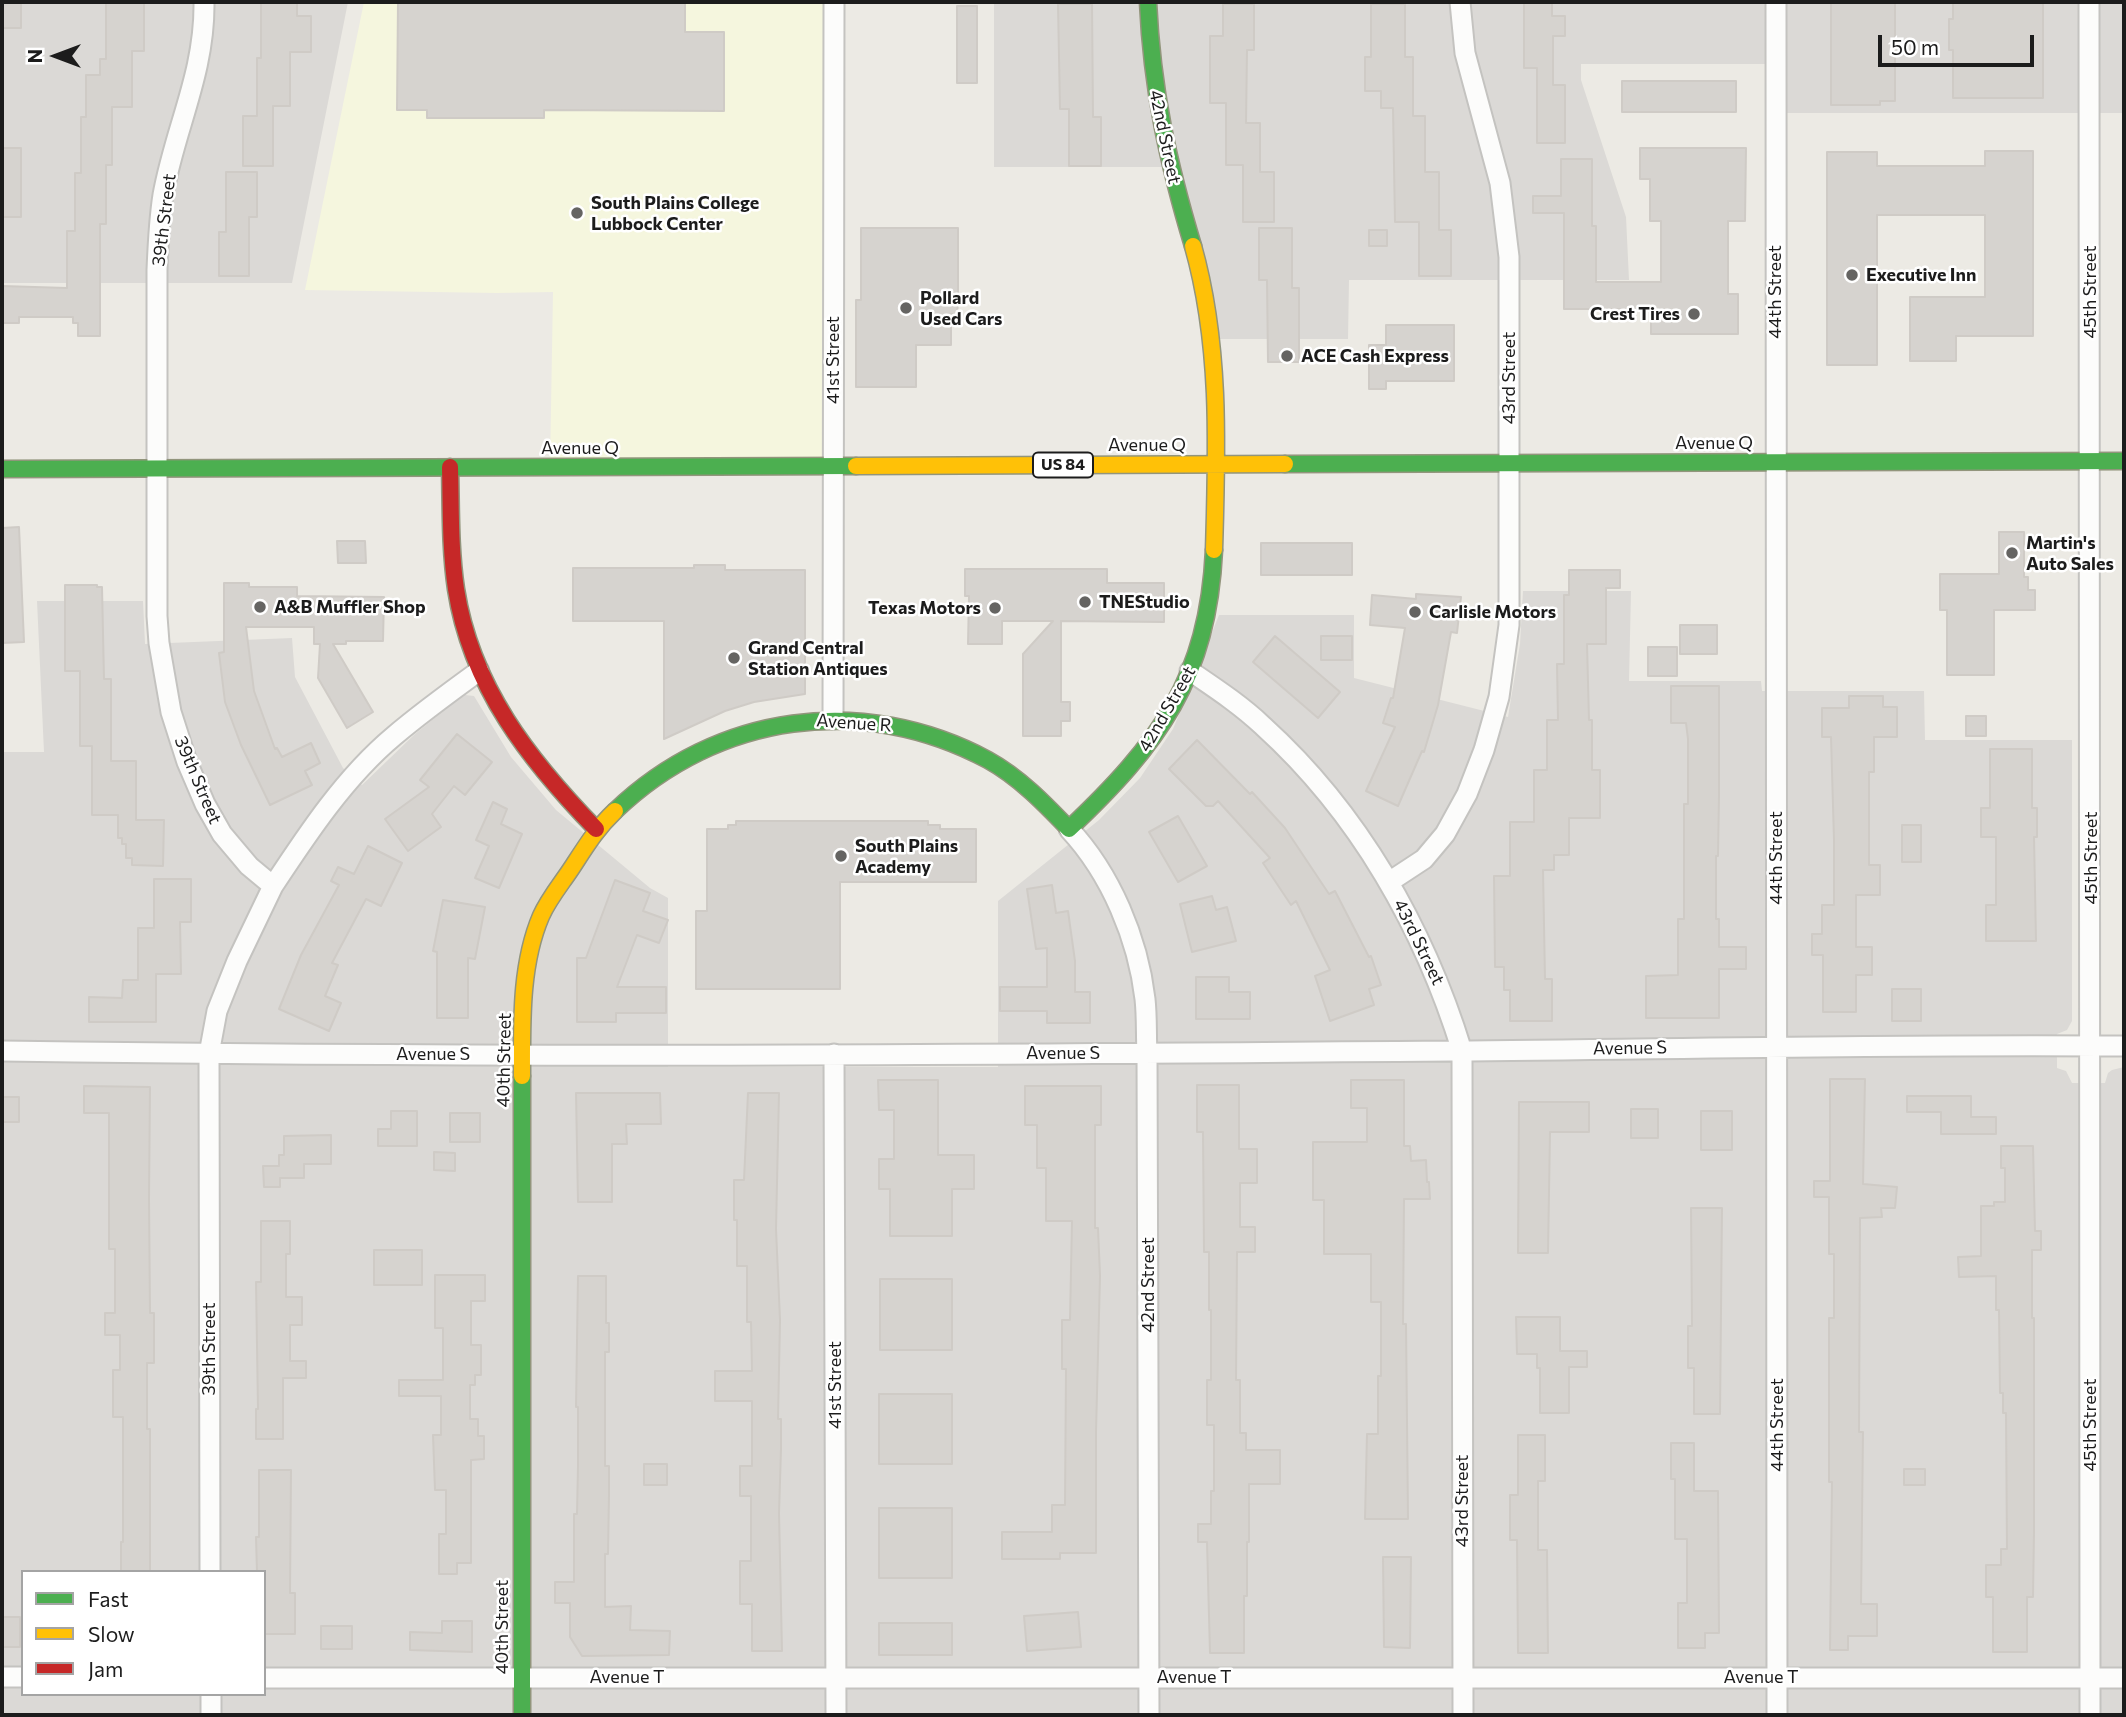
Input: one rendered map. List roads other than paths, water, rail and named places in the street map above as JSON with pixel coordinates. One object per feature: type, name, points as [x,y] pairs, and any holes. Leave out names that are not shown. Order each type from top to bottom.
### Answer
[{"type":"main road","name":"42nd Street","points":[[1069,830],[1112,790],[1150,744],[1178,698],[1206,621],[1213,564],[1214,357],[1204,289],[1163,132],[1154,85],[1148,2]]},
{"type":"main road","name":"Avenue Q","points":[[2,469],[2124,461]]},
{"type":"main road","points":[[450,467],[456,590],[466,633],[479,671],[503,720],[536,766],[596,829]]},
{"type":"main road","name":"Avenue R","points":[[596,829],[630,794],[674,763],[724,738],[765,726],[833,719],[862,720],[906,728],[947,740],[989,762],[1051,809],[1069,830]]},
{"type":"main road","name":"40th Street","points":[[522,1715],[522,1026],[527,977],[537,926],[596,829]]},
{"type":"street","name":"39th Street","points":[[204,2],[201,57],[170,165],[159,229],[159,643],[170,712],[205,804],[222,834],[249,866],[273,886],[237,961],[217,1012],[209,1054],[210,1570]]},
{"type":"street","name":"41st Street","points":[[833,719],[834,2]]},
{"type":"street","name":"43rd Street","points":[[1460,2],[1465,53],[1500,183],[1509,257],[1509,625],[1499,697],[1484,750],[1467,794],[1445,834],[1424,859],[1389,882],[1416,932],[1446,1001],[1462,1051],[1463,1715]]},
{"type":"street","name":"44th Street","points":[[1776,2],[1774,462],[1777,1715]]},
{"type":"street","name":"45th Street","points":[[2089,2],[2090,1715]]},
{"type":"street","points":[[273,886],[309,833],[359,771],[392,737],[479,671]]},
{"type":"street","points":[[1190,671],[1262,725],[1311,774],[1357,833],[1389,882]]},
{"type":"street","name":"42nd Street","points":[[1069,830],[1082,843],[1114,894],[1134,948],[1144,998],[1147,1053],[1149,1715]]},
{"type":"street","name":"Avenue S","points":[[2,1051],[209,1054],[834,1054],[1462,1051],[1777,1046],[2124,1046]]},
{"type":"street","name":"41st Street","points":[[834,1054],[835,1715]]},
{"type":"street","points":[[2,1677],[21,1677]]},
{"type":"street","name":"Avenue T","points":[[266,1678],[2124,1678]]},
{"type":"street","points":[[211,1696],[211,1715]]},
{"type":"place","name":"South Plains College Lubbock Center","points":[[577,213]]},
{"type":"place","name":"Executive Inn","points":[[1852,275]]},
{"type":"place","name":"Pollard Used Cars","points":[[906,308]]},
{"type":"place","name":"Crest Tires","points":[[1694,314]]},
{"type":"place","name":"ACE Cash Express","points":[[1287,356]]},
{"type":"place","name":"Martin's Auto Sales","points":[[2012,553]]},
{"type":"place","name":"TNEStudio","points":[[1085,602]]},
{"type":"place","name":"A&B Muffler Shop","points":[[260,607]]},
{"type":"place","name":"Texas Motors","points":[[995,608]]},
{"type":"place","name":"Carlisle Motors","points":[[1415,612]]},
{"type":"place","name":"Grand Central Station Antiques","points":[[734,658]]},
{"type":"place","name":"South Plains Academy","points":[[841,856]]}]
